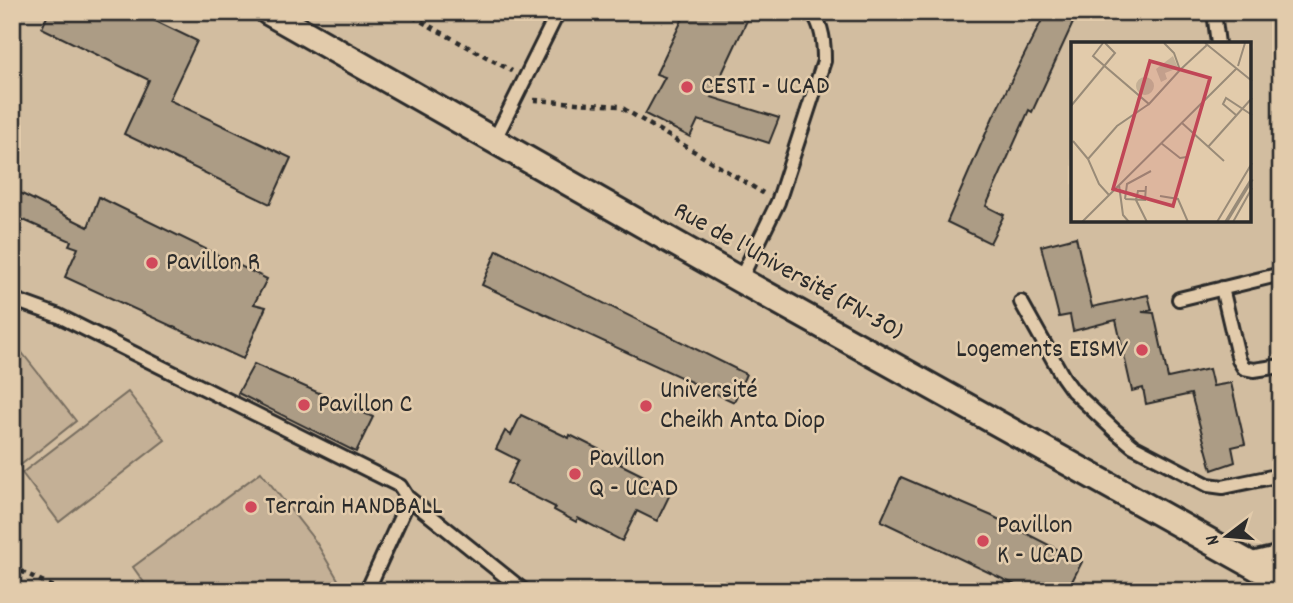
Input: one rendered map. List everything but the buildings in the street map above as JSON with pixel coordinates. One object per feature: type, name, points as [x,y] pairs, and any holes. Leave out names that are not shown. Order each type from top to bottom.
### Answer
[{"type":"street","name":"Rue de l'Université (FN-30)","points":[[268,12],[740,280],[1281,581]]},
{"type":"lane","points":[[495,139],[558,12]]},
{"type":"lane","points":[[740,280],[778,202],[824,61],[824,41],[818,20],[812,12]]},
{"type":"lane","points":[[1214,12],[1218,42]]},
{"type":"lane","points":[[1180,299],[1281,274]]},
{"type":"lane","points":[[1222,288],[1244,368],[1254,370],[1281,366]]},
{"type":"lane","points":[[12,299],[59,316],[400,486],[407,497],[524,591]]},
{"type":"lane","points":[[1021,302],[1073,391],[1133,446],[1208,485],[1223,487],[1281,475]]},
{"type":"lane","points":[[367,591],[404,510],[407,497]]},
{"type":"lane","points":[[1245,561],[1281,552]]},
{"type":"path","points":[[404,12],[525,79]]},
{"type":"path","points":[[516,98],[619,106],[778,202]]},
{"type":"path","points":[[12,567],[62,591]]},
{"type":"shaded area","name":"Université Cheikh Anta Diop","points":[[12,12],[1281,12],[1281,591],[12,591]]},
{"type":"shaded area","points":[[12,340],[76,421],[12,472]]},
{"type":"shaded area","points":[[128,392],[165,440],[59,522],[22,473]]},
{"type":"shaded area","name":"Terrain HANDBALL","points":[[261,472],[316,542],[343,588],[342,591],[150,591],[133,567]]},
{"type":"place","name":"CESTI - UCAD","points":[[687,87]]},
{"type":"place","name":"Pavillon R","points":[[152,263]]},
{"type":"place","name":"Logements EISMV","points":[[1142,350]]},
{"type":"place","name":"Pavillon C","points":[[304,405]]},
{"type":"place","name":"Université Cheikh Anta Diop","points":[[646,406]]},
{"type":"place","name":"Pavillon Q - UCAD","points":[[575,474]]},
{"type":"place","name":"Terrain HANDBALL","points":[[251,507]]},
{"type":"place","name":"Pavillon K - UCAD","points":[[983,541]]}]
